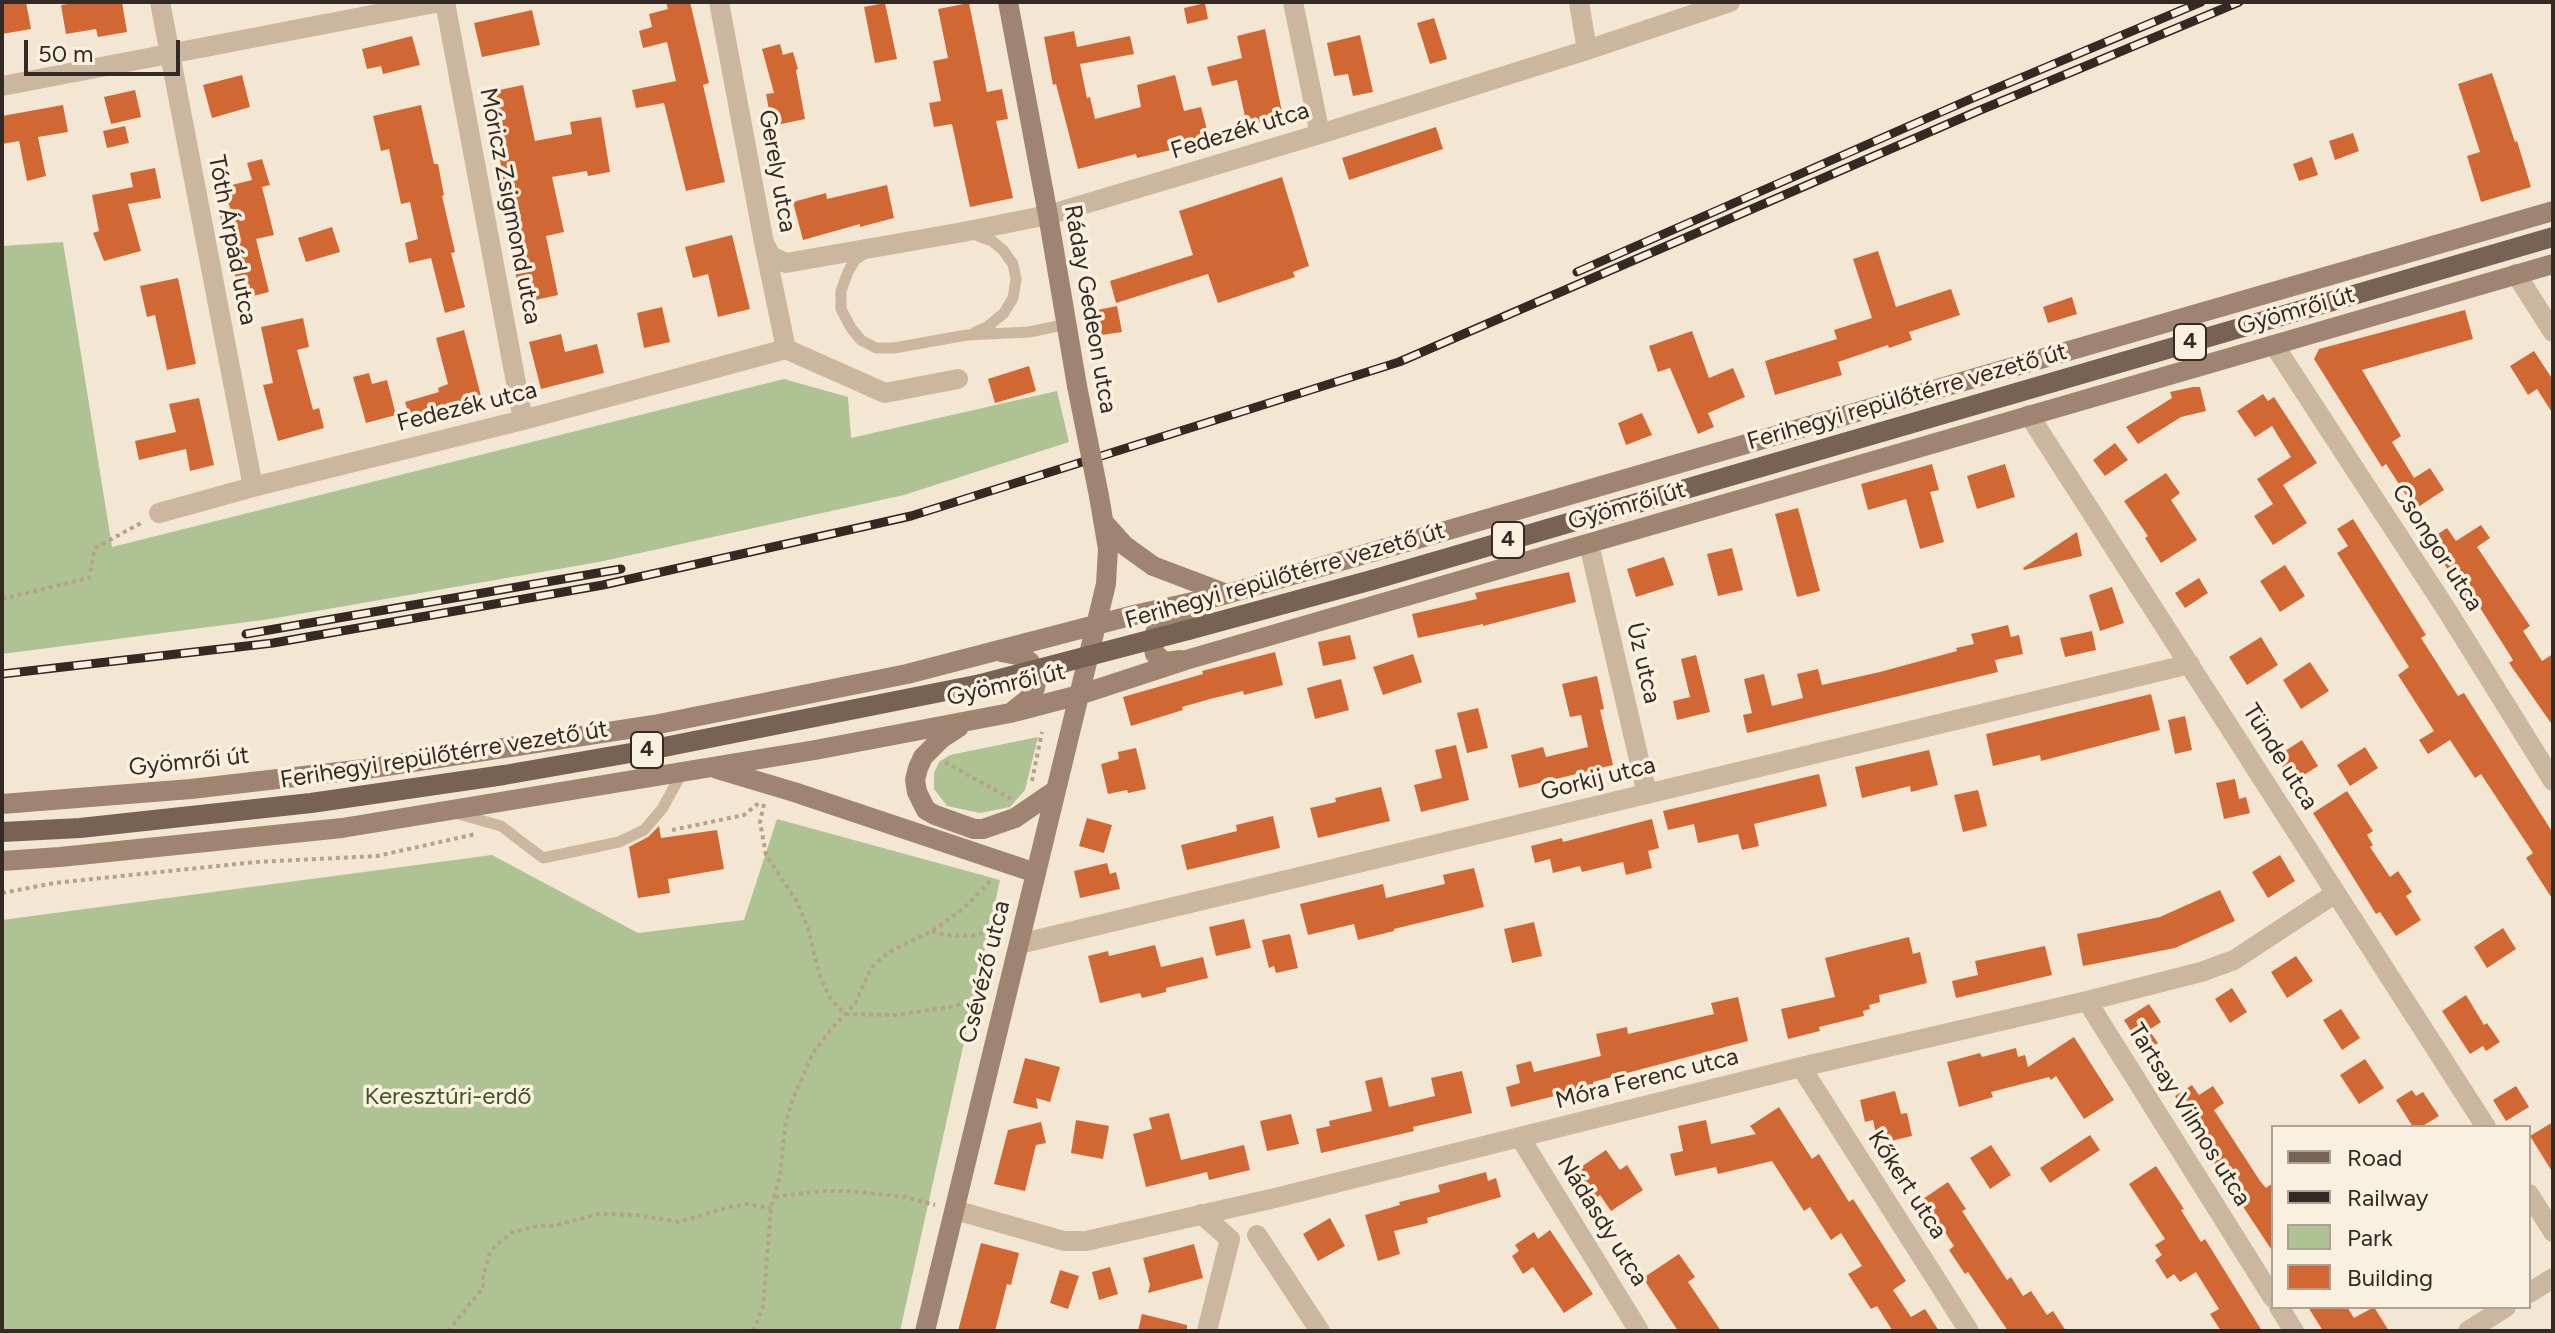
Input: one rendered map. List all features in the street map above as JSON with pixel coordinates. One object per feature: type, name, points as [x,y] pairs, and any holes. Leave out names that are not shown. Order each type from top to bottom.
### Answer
[{"type":"main road","name":"Ferihegyi repülőtérre vezető út","points":[[2,832],[80,828],[295,805],[504,775],[659,748],[981,684],[1372,580],[2553,237]]},
{"type":"street","name":"Tóth Árpád utca","points":[[160,2],[253,487]]},
{"type":"street","points":[[2,86],[443,2]]},
{"type":"street","name":"Móricz Zsigmond utca","points":[[443,2],[523,420]]},
{"type":"street","name":"Gerely utca","points":[[719,2],[786,349]]},
{"type":"street","name":"Ráday Gedeon utca","points":[[1008,2],[1077,386],[1106,525],[1108,571],[1097,625]]},
{"type":"street","points":[[1293,2],[1320,134]]},
{"type":"street","points":[[1579,2],[1587,50]]},
{"type":"street","name":"Fedezék utca","points":[[764,243],[771,256],[786,263],[1048,215],[1320,134],[1730,2]]},
{"type":"street","name":"Gyömrői út","points":[[2,804],[191,789],[373,768],[654,725],[907,674],[1224,595],[2553,211]]},
{"type":"street","name":"Gyömrői út","points":[[2,861],[342,828],[682,772],[1010,713],[2553,264]]},
{"type":"street","points":[[2516,274],[2553,332]]},
{"type":"street","name":"Csongor utca","points":[[2274,345],[2448,612],[2553,781]]},
{"type":"street","points":[[786,349],[885,393],[958,379]]},
{"type":"street","name":"Fedezék utca","points":[[159,513],[786,349]]},
{"type":"street","name":"Tünde utca","points":[[2029,415],[2485,1125]]},
{"type":"street","points":[[1106,525],[1124,545],[1153,566],[1224,595]]},
{"type":"street","name":"Úz utca","points":[[1589,544],[1647,794]]},
{"type":"street","points":[[1186,660],[1165,662],[1155,654],[1152,641],[1158,626],[1194,613],[1224,595]]},
{"type":"street","name":"Csévéző utca","points":[[925,1331],[1097,625]]},
{"type":"street","points":[[993,651],[1022,656],[1030,662],[1037,676],[1035,688],[1028,699],[1010,713]]},
{"type":"street","name":"Gorkij utca","points":[[1019,944],[2190,664]]},
{"type":"street","points":[[964,723],[942,738],[923,757],[918,768],[915,780],[917,792],[926,810],[974,829],[983,829],[1015,818],[1056,790]]},
{"type":"street","name":"Gyömrői út","points":[[709,767],[794,792],[1036,873]]},
{"type":"street","name":"Móra Ferenc utca","points":[[955,1210],[1064,1241],[1086,1241],[1275,1198],[1801,1067],[2201,972],[2234,960],[2336,893]]},
{"type":"street","name":"Tartsay Vilmos utca","points":[[2087,1001],[2271,1295]]},
{"type":"street","name":"Kőkert utca","points":[[1801,1067],[1969,1331]]},
{"type":"street","name":"Nádasdy utca","points":[[1521,1139],[1639,1331]]},
{"type":"street","points":[[2531,1197],[2553,1232]]},
{"type":"street","points":[[1257,1235],[1275,1198]]},
{"type":"street","points":[[1201,1214],[1230,1239],[1257,1235]]},
{"type":"street","points":[[1257,1235],[1320,1331]]},
{"type":"street","points":[[1207,1331],[1230,1239]]},
{"type":"street","points":[[2531,1292],[2553,1278]]},
{"type":"street","points":[[2280,1309],[2294,1331]]},
{"type":"street","points":[[2468,1331],[2503,1309]]},
{"type":"lane","points":[[963,232],[979,236],[1003,250],[1013,264],[1016,279],[1013,298],[1004,313],[987,327],[967,335]]},
{"type":"lane","points":[[870,249],[855,260],[848,272],[841,291],[841,309],[861,340],[876,348],[894,348],[967,335],[1029,332],[1068,324]]},
{"type":"lane","points":[[447,811],[501,826],[543,858],[619,842],[644,830],[662,809],[682,772]]},
{"type":"path","points":[[2,599],[89,578],[95,548],[159,513]]},
{"type":"path","points":[[1029,793],[1042,732]]},
{"type":"path","points":[[936,757],[1019,804]]},
{"type":"path","points":[[672,830],[744,815],[766,797],[760,822],[766,855],[797,902],[808,928],[819,974],[833,1002],[846,1014],[923,1012],[992,995]]},
{"type":"path","points":[[2,893],[54,883],[256,862],[377,856],[465,838],[501,826]]},
{"type":"path","points":[[753,1331],[763,1307],[771,1208],[780,1176],[785,1126],[792,1101],[813,1053],[855,1004],[871,968],[889,952],[932,931],[963,909],[994,877]]},
{"type":"path","points":[[932,931],[971,936],[1002,929]]},
{"type":"path","points":[[775,1197],[822,1191],[877,1193],[955,1210]]},
{"type":"path","points":[[448,1331],[483,1288],[483,1275],[490,1253],[513,1232],[553,1226],[598,1214],[638,1215],[679,1222],[746,1204],[771,1208]]},
{"type":"green space","points":[[63,242],[112,547],[784,379],[848,397],[851,438],[1057,391],[1069,442],[904,495],[599,562],[270,619],[2,654],[2,246]]},
{"type":"green space","points":[[1038,737],[1025,790],[1010,807],[980,813],[947,806],[934,789],[934,773],[939,762],[950,755]]},
{"type":"green space","name":"Keresztúri-erdő","points":[[777,819],[1000,880],[900,1331],[2,1331],[2,920],[492,855],[638,933],[744,920]]},
{"type":"building","points":[[2,2],[26,2],[31,29],[2,34]]},
{"type":"building","points":[[122,2],[127,32],[98,37],[96,29],[66,34],[61,5]]},
{"type":"building","points":[[666,2],[690,2],[709,83],[703,85],[725,182],[686,191],[664,103],[636,108],[632,90],[676,81],[667,42],[643,48],[639,31],[652,27],[649,14],[668,9]]},
{"type":"building","points":[[885,3],[897,59],[875,63],[864,7]]},
{"type":"building","points":[[969,3],[987,92],[1002,89],[1008,119],[996,121],[1013,198],[970,207],[952,124],[934,127],[929,103],[941,101],[933,61],[948,58],[938,9]]},
{"type":"building","points":[[1205,3],[1208,19],[1187,24],[1184,8]]},
{"type":"building","points":[[532,10],[540,45],[482,57],[474,23]]},
{"type":"building","points":[[1434,18],[1447,59],[1430,64],[1417,23]]},
{"type":"building","points":[[1265,29],[1283,117],[1247,125],[1237,80],[1212,86],[1207,67],[1242,58],[1237,36]]},
{"type":"building","points":[[1074,31],[1077,47],[1130,36],[1134,54],[1080,64],[1095,119],[1141,107],[1137,85],[1175,75],[1184,111],[1201,107],[1210,141],[1137,158],[1136,154],[1078,169],[1056,84],[1053,85],[1044,37]]},
{"type":"building","points":[[1360,35],[1373,92],[1353,96],[1348,74],[1334,76],[1327,43]]},
{"type":"building","points":[[412,36],[420,65],[383,74],[381,66],[367,69],[362,49]]},
{"type":"building","points":[[780,44],[783,55],[793,52],[805,119],[772,126],[766,94],[774,93],[762,49]]},
{"type":"building","points":[[2492,73],[2531,187],[2481,202],[2467,156],[2480,152],[2458,84]]},
{"type":"building","points":[[242,75],[250,107],[212,118],[203,85]]},
{"type":"building","points":[[523,85],[535,141],[572,134],[570,122],[601,117],[610,172],[588,176],[587,171],[552,177],[564,232],[546,236],[558,295],[522,303],[512,258],[520,256],[508,208],[498,148],[501,147],[490,92]]},
{"type":"building","points":[[135,90],[141,117],[111,124],[104,97]]},
{"type":"building","points":[[63,105],[68,132],[38,137],[46,176],[27,181],[19,141],[2,144],[2,116]]},
{"type":"building","points":[[421,105],[434,164],[438,164],[455,252],[451,253],[465,307],[445,313],[431,258],[409,263],[405,243],[418,239],[410,202],[401,204],[389,149],[381,151],[373,116]]},
{"type":"building","points":[[125,126],[129,143],[107,148],[103,131]]},
{"type":"building","points":[[1436,127],[1443,149],[1349,180],[1342,158]]},
{"type":"building","points":[[2353,133],[2359,151],[2335,160],[2329,141]]},
{"type":"building","points":[[2312,157],[2318,175],[2299,181],[2293,164]]},
{"type":"building","points":[[262,159],[270,185],[262,187],[274,235],[256,239],[269,292],[241,299],[219,211],[230,208],[224,187],[252,180],[247,163]]},
{"type":"building","points":[[155,168],[161,198],[128,204],[141,251],[104,261],[93,233],[99,231],[92,195],[133,187],[130,173]]},
{"type":"building","points":[[1282,177],[1309,266],[1293,272],[1295,277],[1218,303],[1208,274],[1116,303],[1110,281],[1193,255],[1179,211]]},
{"type":"building","points":[[887,185],[894,218],[803,240],[793,202],[826,193],[827,199]]},
{"type":"building","points":[[332,227],[340,252],[306,262],[298,238]]},
{"type":"building","points":[[732,235],[750,309],[718,317],[708,274],[693,278],[685,247]]},
{"type":"building","points":[[1878,251],[1896,307],[1951,289],[1960,315],[1909,332],[1912,340],[1838,362],[1842,375],[1775,395],[1765,361],[1837,339],[1834,330],[1872,318],[1853,259]]},
{"type":"building","points":[[178,278],[196,364],[167,370],[155,315],[147,317],[140,286]]},
{"type":"building","points":[[2072,297],[2077,314],[2048,323],[2043,307]]},
{"type":"building","points":[[1117,306],[1122,332],[1102,335],[1097,310]]},
{"type":"building","points":[[662,307],[670,342],[644,348],[637,313]]},
{"type":"building","points":[[2465,310],[2473,339],[2362,370],[2401,436],[2392,442],[2414,478],[2430,468],[2444,490],[2415,509],[2386,464],[2382,467],[2314,359],[2319,349]]},
{"type":"building","points":[[303,318],[309,347],[297,350],[313,410],[319,408],[324,428],[278,441],[263,385],[273,383],[261,327]]},
{"type":"building","points":[[464,330],[482,400],[411,421],[405,402],[439,392],[438,388],[448,384],[436,338]]},
{"type":"building","points":[[1692,331],[1709,378],[1733,368],[1745,397],[1708,413],[1714,427],[1698,434],[1670,368],[1658,372],[1649,346]]},
{"type":"building","points":[[561,334],[565,352],[597,344],[604,373],[541,389],[529,342]]},
{"type":"building","points":[[2534,351],[2553,380],[2553,414],[2537,389],[2528,395],[2510,366]]},
{"type":"building","points":[[1029,366],[1036,391],[995,403],[988,379]]},
{"type":"building","points":[[369,373],[372,384],[387,380],[396,415],[366,423],[353,377]]},
{"type":"building","points":[[2200,387],[2206,411],[2181,417],[2138,444],[2126,427],[2172,398],[2170,392]]},
{"type":"building","points":[[2263,394],[2268,401],[2274,397],[2317,463],[2283,485],[2307,523],[2273,545],[2254,516],[2273,504],[2257,479],[2291,457],[2272,426],[2255,437],[2237,411]]},
{"type":"building","points":[[199,398],[214,465],[190,471],[186,449],[139,460],[135,441],[176,432],[169,404]]},
{"type":"building","points":[[1642,413],[1652,435],[1626,445],[1618,423]]},
{"type":"building","points":[[2115,443],[2128,460],[2105,476],[2093,460]]},
{"type":"building","points":[[1932,464],[1939,490],[1930,492],[1944,542],[1920,549],[1906,499],[1868,510],[1861,484]]},
{"type":"building","points":[[2005,464],[2015,497],[1977,509],[1967,476]]},
{"type":"building","points":[[2166,473],[2180,493],[2171,500],[2197,540],[2161,563],[2145,538],[2148,536],[2124,501]]},
{"type":"building","points":[[1798,508],[1820,591],[1797,597],[1775,514]]},
{"type":"building","points":[[2353,519],[2426,635],[2421,638],[2458,696],[2464,693],[2553,833],[2553,900],[2526,858],[2533,853],[2481,774],[2475,778],[2450,740],[2428,754],[2419,740],[2434,731],[2398,675],[2409,667],[2337,553],[2348,546],[2337,529]]},
{"type":"building","points":[[2481,525],[2490,538],[2477,547],[2530,626],[2523,631],[2542,661],[2553,654],[2553,726],[2509,663],[2513,660],[2477,603],[2471,606],[2429,540],[2447,528],[2456,541]]},
{"type":"building","points":[[2077,532],[2082,556],[2024,570],[2023,568]]},
{"type":"building","points":[[1732,548],[1743,590],[1718,596],[1707,554]]},
{"type":"building","points":[[1664,557],[1674,585],[1636,597],[1627,569]]},
{"type":"building","points":[[2285,565],[2305,596],[2280,612],[2260,581]]},
{"type":"building","points":[[1569,572],[1576,602],[1483,626],[1418,638],[1412,614],[1477,599],[1475,593]]},
{"type":"building","points":[[2199,578],[2208,593],[2185,608],[2175,593]]},
{"type":"building","points":[[2112,587],[2124,623],[2100,631],[2089,595]]},
{"type":"building","points":[[2008,625],[2011,637],[2019,635],[2023,654],[1995,660],[1998,672],[1747,733],[1743,715],[1752,713],[1744,679],[1764,674],[1772,706],[1803,698],[1797,674],[1818,669],[1822,685],[1880,672],[1957,651],[1956,648],[1974,644],[1971,634]]},
{"type":"building","points":[[2092,631],[2096,650],[2065,657],[2060,638]]},
{"type":"building","points":[[1350,635],[1356,659],[1323,666],[1318,642]]},
{"type":"building","points":[[2261,637],[2278,665],[2247,685],[2229,657]]},
{"type":"building","points":[[1275,652],[1283,685],[1244,695],[1243,691],[1210,699],[1131,726],[1123,697],[1203,674],[1202,671]]},
{"type":"building","points":[[1413,654],[1422,682],[1383,695],[1373,667]]},
{"type":"building","points":[[1696,655],[1710,712],[1677,720],[1673,701],[1690,697],[1681,659]]},
{"type":"building","points":[[2310,662],[2329,691],[2301,709],[2283,680]]},
{"type":"building","points":[[1597,676],[1604,709],[1600,710],[1613,765],[1519,788],[1511,755],[1543,747],[1546,757],[1588,747],[1581,715],[1570,717],[1562,684]]},
{"type":"building","points":[[1341,679],[1349,710],[1315,719],[1307,688]]},
{"type":"building","points":[[2151,694],[2160,730],[2041,761],[2040,755],[1993,766],[1986,734]]},
{"type":"building","points":[[1478,708],[1488,748],[1467,753],[1457,713]]},
{"type":"building","points":[[2185,716],[2192,750],[2175,754],[2168,720]]},
{"type":"building","points":[[2302,740],[2318,766],[2293,782],[2276,757]]},
{"type":"building","points":[[1456,745],[1469,800],[1421,812],[1414,785],[1442,778],[1435,750]]},
{"type":"building","points":[[2365,747],[2378,768],[2350,786],[2337,765]]},
{"type":"building","points":[[1136,748],[1146,789],[1108,794],[1101,764],[1119,759],[1118,752]]},
{"type":"building","points":[[1929,750],[1938,785],[1911,792],[1910,786],[1862,798],[1855,767]]},
{"type":"building","points":[[1819,774],[1827,806],[1754,824],[1759,846],[1742,850],[1738,834],[1698,843],[1694,824],[1668,830],[1663,811]]},
{"type":"building","points":[[2235,779],[2239,799],[2246,797],[2250,813],[2224,819],[2216,783]]},
{"type":"building","points":[[1381,787],[1390,821],[1318,838],[1310,808],[1336,802],[1335,798]]},
{"type":"building","points":[[1978,790],[1987,826],[1963,832],[1954,795]]},
{"type":"building","points":[[2347,791],[2373,831],[2367,835],[2373,845],[2370,847],[2390,877],[2398,871],[2412,892],[2406,896],[2421,920],[2396,936],[2380,912],[2376,914],[2313,813]]},
{"type":"building","points":[[1273,816],[1280,848],[1187,870],[1181,845],[1237,831],[1236,825]]},
{"type":"building","points":[[1087,818],[1112,825],[1104,853],[1079,846]]},
{"type":"building","points":[[1652,819],[1659,848],[1648,851],[1652,868],[1626,875],[1623,862],[1582,872],[1580,866],[1553,873],[1550,859],[1535,863],[1531,846],[1562,838],[1563,842]]},
{"type":"building","points":[[659,826],[661,838],[717,830],[724,869],[668,879],[670,893],[638,898],[629,847],[648,837]]},
{"type":"building","points":[[2280,855],[2295,881],[2268,898],[2252,872]]},
{"type":"building","points":[[1107,863],[1110,874],[1116,872],[1120,889],[1080,898],[1074,871]]},
{"type":"building","points":[[1474,868],[1484,907],[1358,940],[1354,924],[1308,935],[1300,904],[1383,884],[1386,898],[1445,884],[1443,875]]},
{"type":"building","points":[[2220,890],[2235,921],[2175,948],[2083,966],[2077,934],[2160,917]]},
{"type":"building","points":[[1244,919],[1251,948],[1216,956],[1209,927]]},
{"type":"building","points":[[1534,922],[1542,956],[1512,963],[1504,929]]},
{"type":"building","points":[[2503,928],[2516,949],[2487,968],[2474,947]]},
{"type":"building","points":[[1290,934],[1298,968],[1276,973],[1274,966],[1269,968],[1262,940]]},
{"type":"building","points":[[1909,937],[1913,954],[1920,952],[1927,983],[1879,995],[1880,1002],[1869,1005],[1870,1009],[1863,1011],[1864,1016],[1819,1027],[1820,1031],[1788,1039],[1781,1009],[1835,997],[1825,958]]},
{"type":"building","points":[[1155,945],[1161,967],[1203,957],[1208,978],[1166,988],[1166,992],[1142,998],[1140,993],[1100,1003],[1088,956],[1108,951],[1109,956]]},
{"type":"building","points":[[2045,946],[2052,975],[1956,998],[1952,981],[1978,975],[1975,961]]},
{"type":"building","points":[[2296,956],[2313,981],[2287,998],[2271,972]]},
{"type":"building","points":[[2232,988],[2247,1012],[2230,1023],[2215,999]]},
{"type":"building","points":[[2466,995],[2484,1025],[2487,1023],[2500,1042],[2486,1051],[2483,1046],[2470,1054],[2442,1011]]},
{"type":"building","points":[[1738,997],[1748,1041],[1511,1107],[1506,1087],[1520,1083],[1516,1065],[1531,1061],[1534,1072],[1601,1056],[1596,1034],[1627,1027],[1628,1034],[1714,1014],[1711,1003]]},
{"type":"building","points":[[2149,1004],[2161,1022],[2149,1030],[2158,1043],[2144,1052],[2124,1020]]},
{"type":"building","points":[[2341,1009],[2360,1038],[2342,1050],[2323,1020]]},
{"type":"building","points":[[2074,1037],[2114,1100],[2084,1119],[2056,1076],[2051,1080],[2049,1077],[1991,1092],[1993,1097],[1959,1107],[1947,1062],[2016,1048],[2018,1057],[2025,1055],[2028,1067]]},
{"type":"building","points":[[1025,1058],[1060,1067],[1050,1102],[1036,1098],[1038,1109],[1013,1103]]},
{"type":"building","points":[[2365,1059],[2384,1088],[2359,1104],[2340,1075]]},
{"type":"building","points":[[1462,1071],[1472,1113],[1413,1127],[1414,1131],[1321,1153],[1316,1129],[1330,1126],[1329,1121],[1372,1111],[1365,1081],[1382,1077],[1389,1107],[1435,1096],[1431,1078]]},
{"type":"building","points":[[2192,1085],[2199,1095],[2213,1086],[2224,1103],[2214,1110],[2260,1181],[2266,1188],[2271,1184],[2271,1249],[2205,1149],[2208,1147],[2175,1096]]},
{"type":"building","points":[[2516,1086],[2529,1107],[2506,1121],[2493,1100]]},
{"type":"building","points":[[2412,1090],[2416,1096],[2423,1092],[2439,1116],[2424,1125],[2412,1125],[2396,1100]]},
{"type":"building","points":[[1895,1091],[1901,1114],[1907,1113],[1912,1136],[1878,1144],[1873,1120],[1865,1122],[1860,1100]]},
{"type":"building","points":[[1779,1107],[1812,1159],[1819,1154],[1849,1202],[1853,1199],[1906,1281],[1893,1290],[1911,1317],[1925,1309],[1939,1331],[1890,1331],[1877,1306],[1871,1309],[1848,1274],[1862,1266],[1841,1233],[1831,1240],[1810,1207],[1804,1211],[1772,1161],[1718,1174],[1716,1167],[1675,1176],[1670,1154],[1683,1151],[1678,1126],[1706,1120],[1711,1144],[1756,1134],[1750,1126]]},
{"type":"building","points":[[1169,1113],[1181,1160],[1244,1145],[1250,1170],[1209,1180],[1207,1172],[1146,1187],[1133,1134],[1152,1129],[1149,1118]]},
{"type":"building","points":[[1291,1114],[1299,1144],[1267,1151],[1260,1121]]},
{"type":"building","points":[[1076,1120],[1109,1126],[1103,1159],[1071,1153]]},
{"type":"building","points":[[1041,1122],[1046,1143],[1036,1145],[1025,1191],[994,1184],[1008,1130]]},
{"type":"building","points":[[2553,1122],[2553,1173],[2531,1138]]},
{"type":"building","points":[[2090,1135],[2100,1150],[2050,1183],[2040,1168]]},
{"type":"building","points":[[1991,1145],[2011,1175],[1990,1189],[1970,1158]]},
{"type":"building","points":[[1606,1150],[1620,1170],[1627,1165],[1643,1190],[1611,1211],[1600,1195],[1594,1199],[1575,1171]]},
{"type":"building","points":[[2156,1166],[2201,1242],[2205,1239],[2262,1331],[2221,1331],[2210,1314],[2219,1309],[2196,1272],[2180,1282],[2174,1274],[2167,1279],[2155,1260],[2162,1255],[2155,1245],[2165,1239],[2129,1184]]},
{"type":"building","points":[[1486,1172],[1488,1181],[1496,1178],[1501,1197],[1427,1218],[1428,1223],[1394,1231],[1400,1254],[1378,1261],[1365,1215],[1400,1205],[1399,1202],[1440,1192],[1438,1185]]},
{"type":"building","points":[[1948,1182],[1966,1209],[1962,1211],[2007,1280],[2011,1277],[2023,1296],[2031,1291],[2047,1315],[2053,1311],[2066,1331],[2008,1331],[1968,1272],[1965,1274],[1949,1250],[1954,1246],[1923,1199]]},
{"type":"building","points":[[1330,1218],[1345,1246],[1318,1261],[1303,1234]]},
{"type":"building","points":[[1550,1230],[1593,1294],[1564,1313],[1533,1267],[1523,1274],[1512,1256],[1519,1251],[1515,1245],[1534,1232],[1538,1239]]},
{"type":"building","points":[[981,1243],[1019,1253],[1011,1285],[1007,1284],[995,1331],[958,1331]]},
{"type":"building","points":[[1194,1244],[1203,1278],[1148,1293],[1150,1285],[1143,1258]]},
{"type":"building","points":[[1679,1254],[1695,1277],[1688,1282],[1721,1331],[1678,1331],[1643,1278]]},
{"type":"building","points":[[1110,1267],[1118,1294],[1099,1300],[1092,1272]]},
{"type":"building","points":[[1060,1270],[1079,1276],[1068,1309],[1050,1303]]},
{"type":"building","points":[[2309,1309],[2348,1309],[2354,1318],[2375,1309],[2389,1331],[2323,1331]]},
{"type":"building","points":[[1142,1314],[1187,1325],[1187,1331],[1138,1331]]},
{"type":"railway","points":[[1577,272],[1973,98],[2201,2]]},
{"type":"railway","points":[[2,674],[273,643],[603,585],[911,516],[1399,362],[1978,111],[2239,2]]},
{"type":"railway","points":[[246,634],[621,569]]}]
